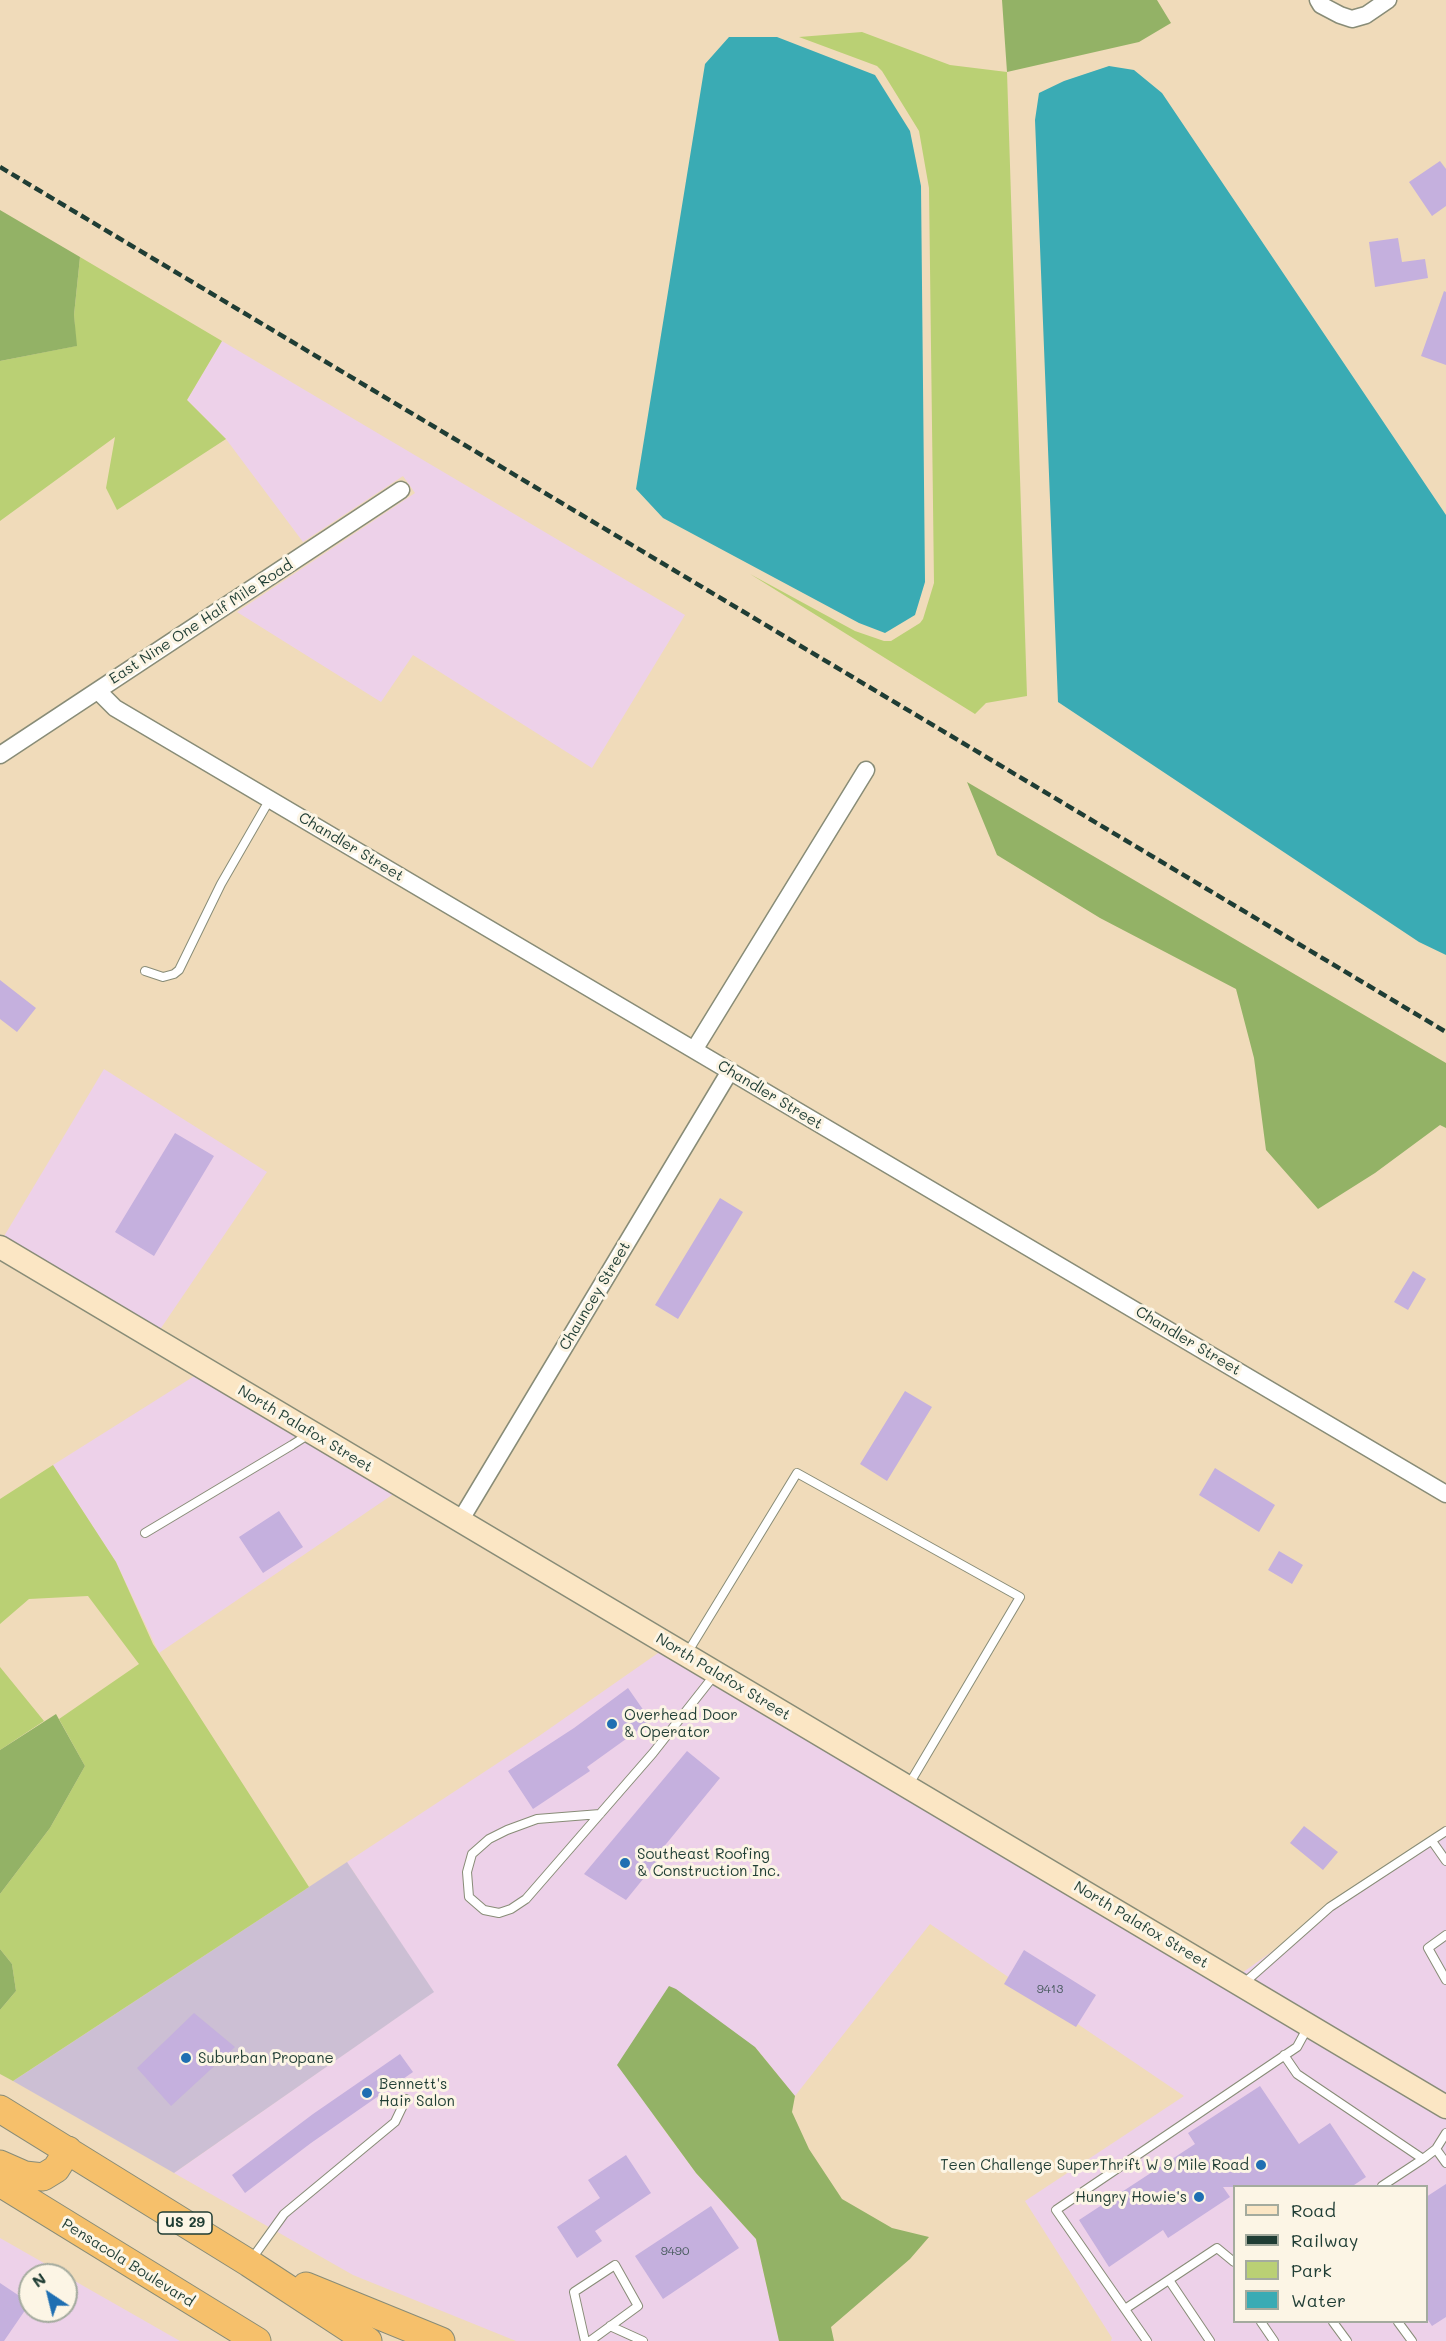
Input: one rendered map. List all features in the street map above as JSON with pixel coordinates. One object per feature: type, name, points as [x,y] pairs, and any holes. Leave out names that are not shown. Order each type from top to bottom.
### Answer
[{"type":"highway","name":"US 29","points":[[0,2109],[249,2263],[368,2341]]},
{"type":"highway","points":[[0,2164],[25,2175],[43,2177],[56,2169],[68,2150]]},
{"type":"highway","name":"Pensacola Boulevard","points":[[0,2183],[257,2341]]},
{"type":"highway","points":[[249,2263],[441,2341]]},
{"type":"highway","points":[[191,2301],[236,2341]]},
{"type":"main road","name":"North Palafox Street","points":[[0,1247],[1446,2107]]},
{"type":"street","points":[[1318,0],[1321,5],[1352,19],[1366,15],[1388,0]]},
{"type":"street","name":"East Nine One Half Mile Road","points":[[0,755],[401,490]]},
{"type":"street","name":"Chandler Street","points":[[98,691],[115,708],[1446,1494]]},
{"type":"street","points":[[694,1050],[866,770]]},
{"type":"street","name":"Chauncey Street","points":[[460,1521],[730,1071]]},
{"type":"lane","points":[[145,970],[163,977],[179,970],[221,884],[270,799]]},
{"type":"lane","points":[[145,1533],[292,1445],[303,1438],[308,1431]]},
{"type":"lane","points":[[686,1655],[797,1473],[1020,1597],[908,1787]]},
{"type":"lane","points":[[600,1815],[537,1819],[489,1839],[472,1854],[467,1872],[469,1897],[484,1910],[499,1913],[511,1909],[526,1899],[600,1815],[654,1753],[717,1673]]},
{"type":"lane","points":[[1242,1984],[1330,1907],[1446,1831]]},
{"type":"lane","points":[[1432,1840],[1446,1862]]},
{"type":"lane","points":[[1446,1935],[1428,1948],[1446,1980]]},
{"type":"lane","points":[[1147,2341],[1056,2210],[1297,2047],[1310,2025]]},
{"type":"lane","points":[[1284,2055],[1297,2074],[1423,2159]]},
{"type":"lane","points":[[249,2263],[284,2214],[395,2122],[406,2099]]},
{"type":"lane","points":[[1385,2185],[1436,2149],[1446,2133]]},
{"type":"lane","points":[[1436,2149],[1446,2163]]},
{"type":"lane","points":[[1125,2309],[1217,2248],[1233,2261]]},
{"type":"lane","points":[[615,2265],[638,2306],[588,2341],[574,2292],[615,2265]]},
{"type":"lane","points":[[1168,2280],[1210,2341]]},
{"type":"lane","points":[[1262,2323],[1274,2341]]},
{"type":"lane","points":[[1335,2323],[1347,2341]]},
{"type":"lane","points":[[1399,2323],[1412,2341]]},
{"type":"lane","points":[[610,2326],[643,2341]]},
{"type":"shaded area","points":[[222,341],[685,615],[592,768],[413,655],[381,702],[237,612],[415,493],[403,476],[303,542],[226,439],[187,400]]},
{"type":"shaded area","points":[[104,1069],[267,1172],[159,1331],[3,1238]]},
{"type":"shaded area","points":[[196,1375],[395,1493],[159,1653],[116,1562],[53,1465]]},
{"type":"shaded area","points":[[661,1651],[1446,2118],[1446,2341],[1111,2341],[1112,2338],[1025,2201],[1184,2096],[930,1924],[795,2096],[755,2047],[654,2116],[696,2173],[756,2239],[779,2341],[516,2341],[353,2275],[174,2173],[433,1992],[347,1862],[539,1736]]},
{"type":"shaded area","points":[[1446,1827],[1446,2095],[1242,1973]]},
{"type":"shaded area","points":[[347,1862],[434,1992],[174,2173],[13,2081]]},
{"type":"shaded area","points":[[0,2238],[44,2263],[18,2263],[18,2323],[78,2323],[78,2283],[180,2341],[0,2341]]},
{"type":"green space","points":[[1002,0],[1157,0],[1171,23],[1139,42],[1007,72]]},
{"type":"green space","points":[[862,32],[950,65],[1007,72],[1027,696],[986,703],[975,714],[750,574],[855,631],[884,641],[891,641],[920,623],[934,583],[929,188],[919,131],[877,66],[799,37]]},
{"type":"green space","points":[[0,210],[80,257],[74,315],[77,346],[0,361]]},
{"type":"green space","points":[[80,257],[222,341],[187,400],[226,439],[117,510],[106,488],[115,437],[0,521],[0,361],[76,346],[74,315]]},
{"type":"green space","points":[[967,782],[1446,1063],[1446,1128],[1440,1125],[1375,1173],[1318,1209],[1266,1150],[1254,1058],[1236,989],[1100,918],[997,855]]},
{"type":"green space","points":[[53,1465],[116,1562],[153,1644],[309,1887],[13,2081],[0,2074],[0,2010],[16,1991],[12,1964],[0,1949],[0,1894],[50,1828],[85,1766],[59,1719],[139,1664],[88,1596],[29,1599],[0,1624],[0,1499]]},
{"type":"green space","points":[[0,1667],[44,1721],[0,1750]]},
{"type":"green space","points":[[56,1714],[85,1766],[50,1828],[0,1894],[0,1750]]},
{"type":"green space","points":[[0,1949],[12,1964],[16,1991],[0,2010]]},
{"type":"green space","points":[[669,1986],[755,2047],[795,2096],[792,2112],[809,2149],[842,2199],[892,2228],[929,2237],[910,2259],[831,2327],[834,2341],[779,2341],[756,2239],[696,2173],[617,2065]]},
{"type":"water","points":[[729,37],[777,37],[875,75],[910,131],[921,186],[925,582],[915,615],[885,633],[859,623],[663,518],[636,489],[705,64]]},
{"type":"water","points":[[1109,66],[1134,70],[1162,93],[1446,515],[1446,955],[1419,942],[1058,702],[1035,120],[1039,93],[1064,81]]},
{"type":"building","points":[[1440,161],[1446,169],[1446,206],[1432,216],[1409,182]]},
{"type":"building","points":[[1398,238],[1402,262],[1425,259],[1428,278],[1375,287],[1369,242]]},
{"type":"building","points":[[1444,291],[1446,292],[1446,365],[1421,356]]},
{"type":"building","points":[[0,980],[36,1008],[17,1032],[0,1019]]},
{"type":"building","points":[[175,1133],[214,1156],[154,1256],[115,1232]]},
{"type":"building","points":[[720,1198],[743,1212],[678,1319],[655,1305]]},
{"type":"building","points":[[1413,1271],[1426,1279],[1408,1310],[1394,1302]]},
{"type":"building","points":[[905,1391],[932,1407],[887,1481],[860,1464]]},
{"type":"building","points":[[1215,1468],[1275,1505],[1259,1532],[1199,1495]]},
{"type":"building","points":[[279,1511],[303,1547],[263,1573],[239,1537]]},
{"type":"building","points":[[1279,1551],[1303,1565],[1292,1584],[1268,1570]]},
{"type":"building","points":[[628,1688],[651,1721],[587,1767],[590,1771],[533,1809],[508,1771],[574,1728]]},
{"type":"building","points":[[687,1751],[720,1778],[662,1849],[665,1852],[626,1900],[584,1874]]},
{"type":"building","points":[[1304,1826],[1338,1852],[1323,1870],[1290,1843]]},
{"type":"building","points":[[1024,1950],[1096,1995],[1076,2027],[1004,1984]]},
{"type":"building","name":"Suburban Propane","points":[[194,2013],[235,2047],[171,2106],[137,2068]]},
{"type":"building","points":[[400,2054],[413,2072],[311,2143],[245,2193],[232,2175],[313,2114]]},
{"type":"building","points":[[1260,2086],[1299,2144],[1330,2123],[1366,2177],[1354,2185],[1233,2185],[1233,2187],[1223,2187],[1230,2197],[1168,2238],[1163,2230],[1109,2267],[1079,2220],[1195,2144],[1188,2133]]},
{"type":"building","points":[[626,2155],[651,2193],[595,2231],[602,2241],[577,2258],[557,2227],[600,2198],[588,2180]]},
{"type":"building","points":[[1446,2184],[1446,2317],[1432,2326],[1428,2320],[1428,2196]]},
{"type":"building","points":[[711,2206],[739,2248],[663,2299],[635,2256]]},
{"type":"building","points":[[0,2283],[18,2295],[18,2321],[4,2341],[0,2341]]},
{"type":"railway","points":[[0,167],[1446,1032]]},
{"type":"place","name":"Overhead Door & Operator","points":[[612,1724]]},
{"type":"place","name":"Southeast Roofing & Construction Inc.","points":[[625,1863]]},
{"type":"place","name":"Suburban Propane","points":[[186,2058]]},
{"type":"place","name":"Bennett's Hair Salon","points":[[367,2093]]},
{"type":"place","name":"Teen Challenge SuperThrift W 9 Mile Road","points":[[1261,2165]]},
{"type":"place","name":"Hungry Howie's","points":[[1199,2197]]}]
